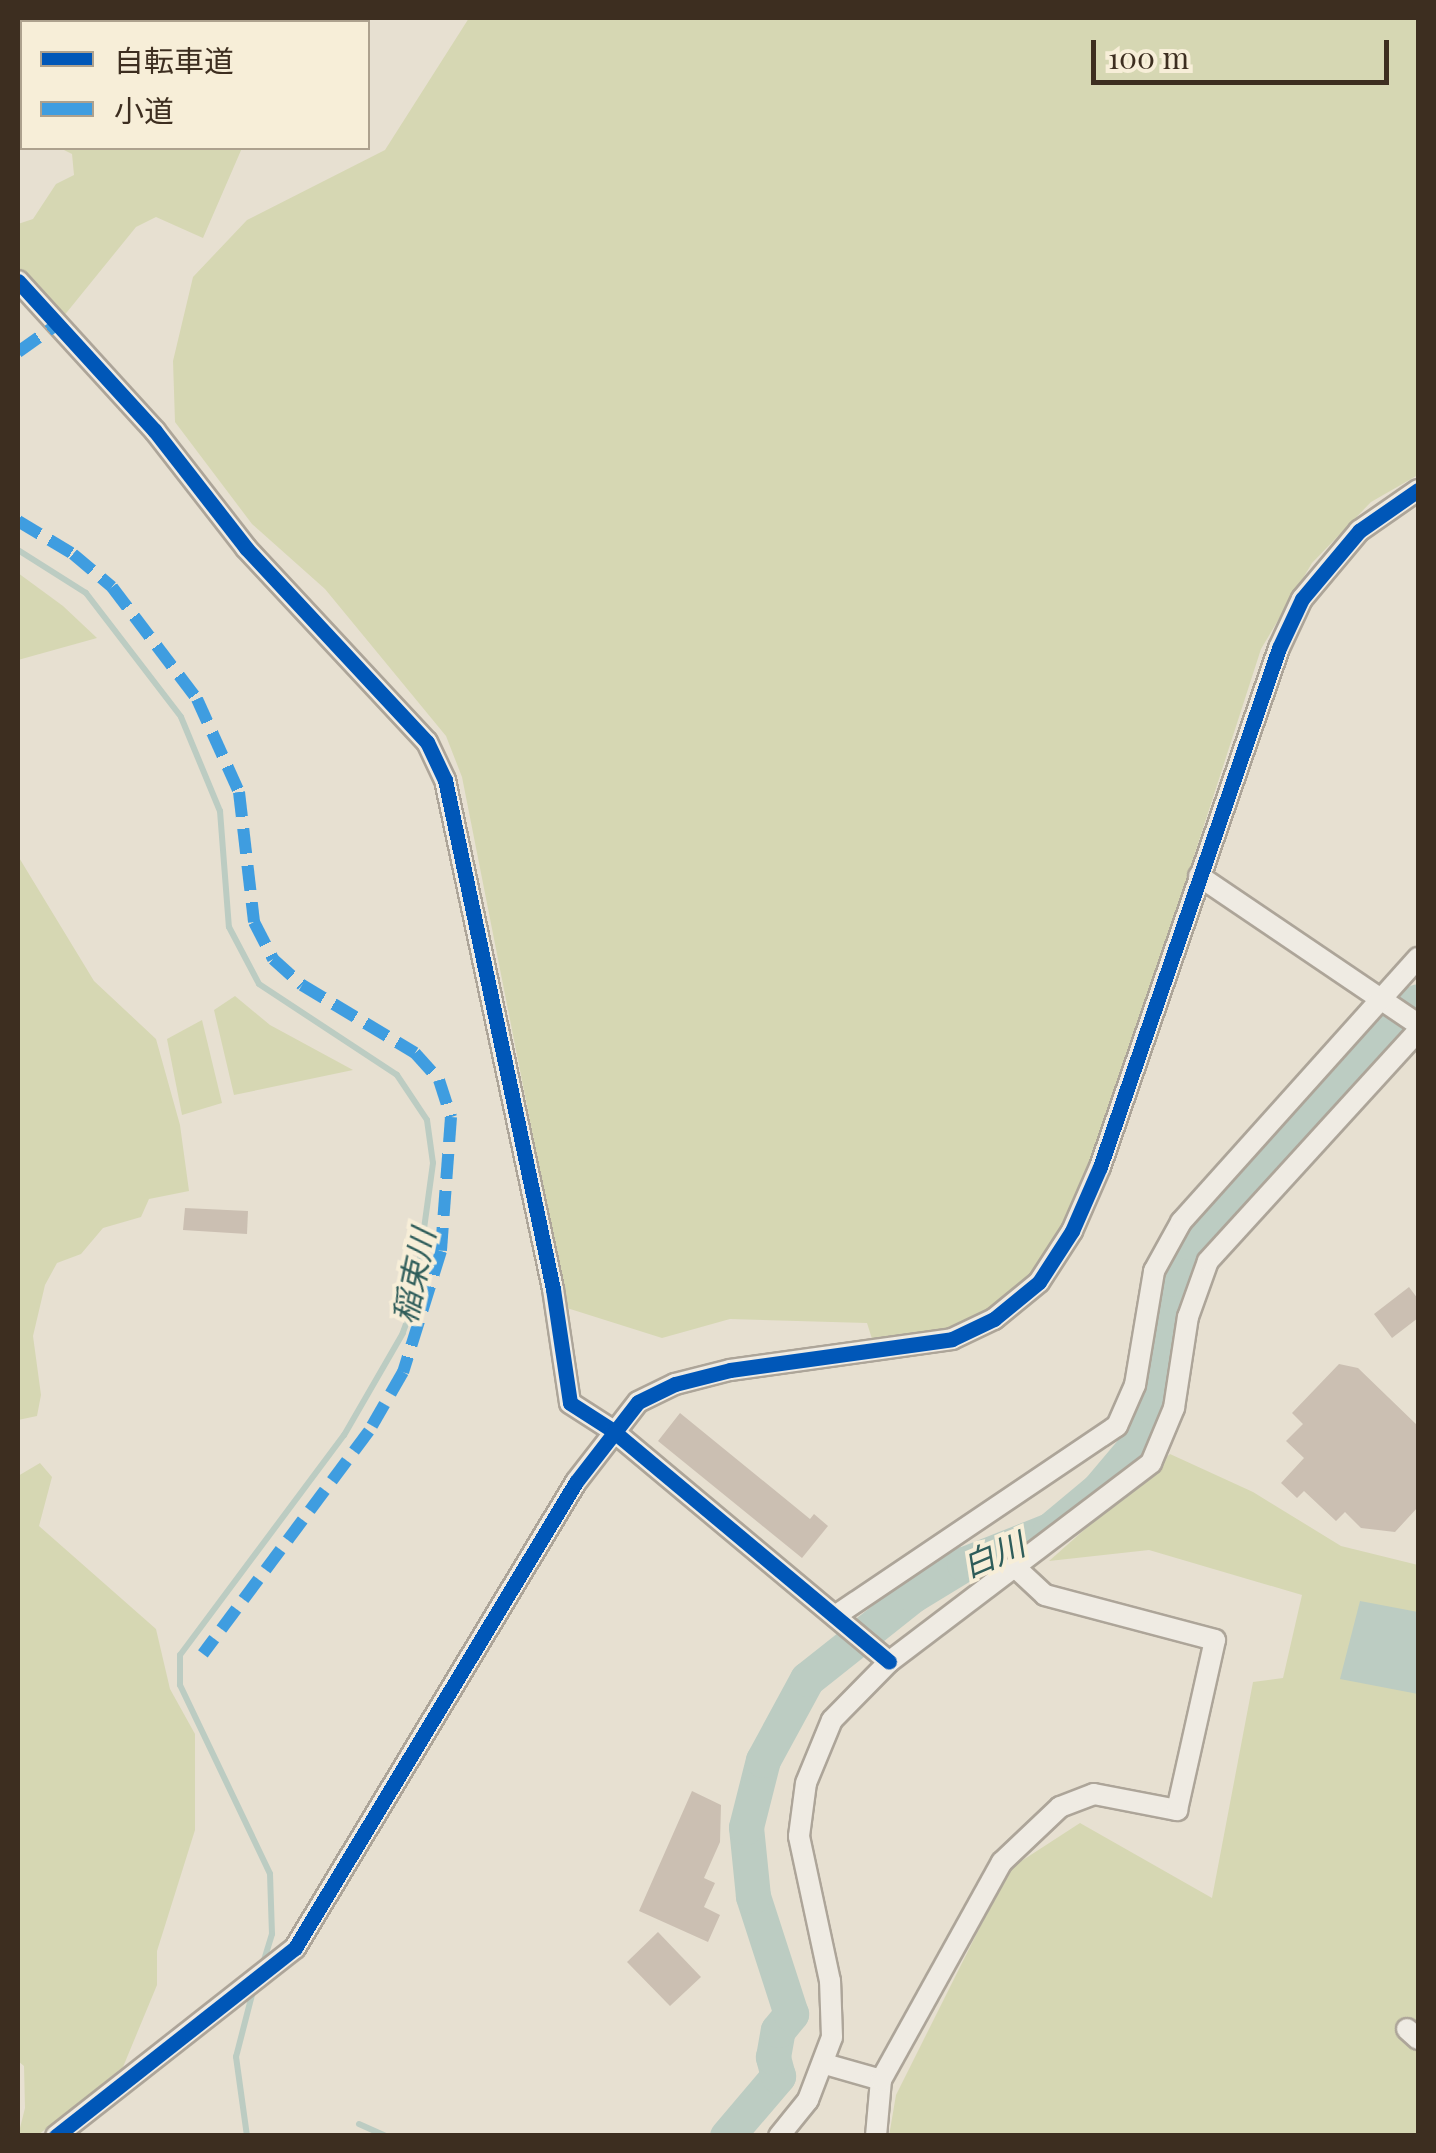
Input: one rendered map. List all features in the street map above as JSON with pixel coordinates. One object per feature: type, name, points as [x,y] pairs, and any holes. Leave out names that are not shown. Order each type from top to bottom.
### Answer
[{"type":"street","points":[[18,281],[155,431],[246,548],[426,742],[445,780],[553,1289],[570,1403],[612,1430],[890,1662]]},
{"type":"street","points":[[56,2136],[269,1974],[314,1924],[612,1430],[638,1402],[675,1384],[952,1339],[994,1319],[1039,1282],[1072,1231],[1100,1166],[1302,598],[1358,531],[1418,490]]},
{"type":"street","points":[[779,2136],[808,2100],[825,2064],[833,2004],[806,1879],[800,1808],[812,1759],[832,1720],[890,1662],[1151,1463],[1174,1408],[1188,1317],[1208,1262],[1418,1028],[1200,876]]},
{"type":"street","points":[[835,1616],[1116,1426],[1135,1385],[1154,1271],[1165,1247],[1418,958]]},
{"type":"street","points":[[876,2136],[881,2080],[1002,1862],[1060,1807],[1094,1794],[1177,1810],[1215,1640],[1045,1596],[1016,1568]]},
{"type":"street","points":[[825,2064],[881,2080]]},
{"type":"green space","points":[[18,18],[243,18],[20,20],[20,34]]},
{"type":"green space","points":[[469,18],[1418,18],[1418,475],[1371,502],[1312,563],[1261,649],[1121,1082],[1057,1243],[1027,1280],[988,1310],[939,1332],[873,1342],[867,1323],[730,1319],[662,1338],[567,1308],[462,777],[446,736],[325,589],[252,524],[175,422],[173,361],[193,277],[247,220],[385,150]]},
{"type":"green space","points":[[64,150],[241,150],[203,238],[156,217],[136,227],[63,317],[18,268],[18,224],[33,219],[56,184],[74,175],[72,154]]},
{"type":"green space","points":[[18,573],[63,606],[97,638],[18,660]]},
{"type":"green space","points":[[18,856],[94,981],[156,1039],[180,1125],[189,1191],[149,1199],[141,1217],[103,1228],[81,1254],[57,1263],[45,1285],[33,1336],[41,1395],[37,1416],[18,1420]]},
{"type":"green space","points":[[235,996],[270,1025],[353,1070],[234,1095],[214,1010]]},
{"type":"green space","points":[[202,1020],[222,1103],[182,1115],[167,1039]]},
{"type":"green space","points":[[1170,1454],[1253,1492],[1341,1546],[1418,1565],[1418,2135],[889,2136],[896,2095],[1009,1869],[1080,1823],[1212,1898],[1253,1682],[1283,1678],[1302,1595],[1149,1550],[1049,1561]]},
{"type":"green space","points":[[40,1463],[52,1477],[39,1526],[156,1629],[170,1689],[195,1734],[195,1830],[157,1951],[157,1985],[123,2067],[38,2135],[18,2136],[25,2108],[24,2066],[18,2061],[18,1476]]},
{"type":"shaded area","points":[[1360,1601],[1418,1612],[1418,1694],[1340,1679]]},
{"type":"building","points":[[185,1208],[248,1211],[247,1234],[183,1230]]},
{"type":"building","points":[[1409,1287],[1418,1299],[1418,1318],[1392,1338],[1374,1314]]},
{"type":"building","points":[[1339,1364],[1358,1368],[1418,1426],[1418,1507],[1395,1532],[1361,1528],[1345,1512],[1336,1521],[1304,1491],[1297,1498],[1281,1483],[1304,1458],[1286,1441],[1303,1424],[1292,1413]]},
{"type":"building","points":[[680,1413],[810,1519],[814,1514],[828,1526],[802,1558],[658,1441]]},
{"type":"building","points":[[692,1791],[721,1805],[720,1842],[704,1878],[715,1883],[704,1907],[720,1915],[708,1942],[639,1911]]},
{"type":"building","points":[[658,1932],[701,1977],[670,2006],[627,1962]]},
{"type":"waterway","name":"稲束川","points":[[18,550],[86,593],[181,717],[220,811],[229,927],[259,984],[397,1075],[427,1120],[433,1163],[414,1302],[403,1333],[344,1435],[180,1655],[180,1685],[270,1874],[272,1934],[262,1966]]},
{"type":"waterway","name":"白川","points":[[727,2136],[778,2076],[773,2057],[778,2030],[791,2014],[753,1896],[746,1827],[763,1760],[807,1679],[913,1595],[964,1564],[1050,1530],[1098,1490],[1135,1446],[1151,1407],[1173,1279],[1189,1242],[1418,1001]]},
{"type":"waterway","name":"稲束川","points":[[247,2136],[236,2057],[254,1987]]},
{"type":"waterway","points":[[359,2124],[386,2136]]},
{"type":"marked path","points":[[18,352],[56,325]]},
{"type":"marked path","points":[[18,521],[73,554],[112,587],[197,699],[239,792],[254,922],[273,959],[302,985],[415,1053],[439,1080],[451,1117],[441,1251],[403,1372],[369,1431],[203,1654]]},
{"type":"cycle path","points":[[18,281],[155,431],[246,548],[427,742],[445,780],[553,1289],[570,1403],[612,1430],[889,1662]]},
{"type":"cycle path","points":[[56,2136],[295,1948],[576,1482],[638,1402],[675,1384],[730,1370],[952,1339],[994,1319],[1039,1282],[1072,1231],[1100,1167],[1279,648],[1302,599],[1359,531],[1418,490]]}]
